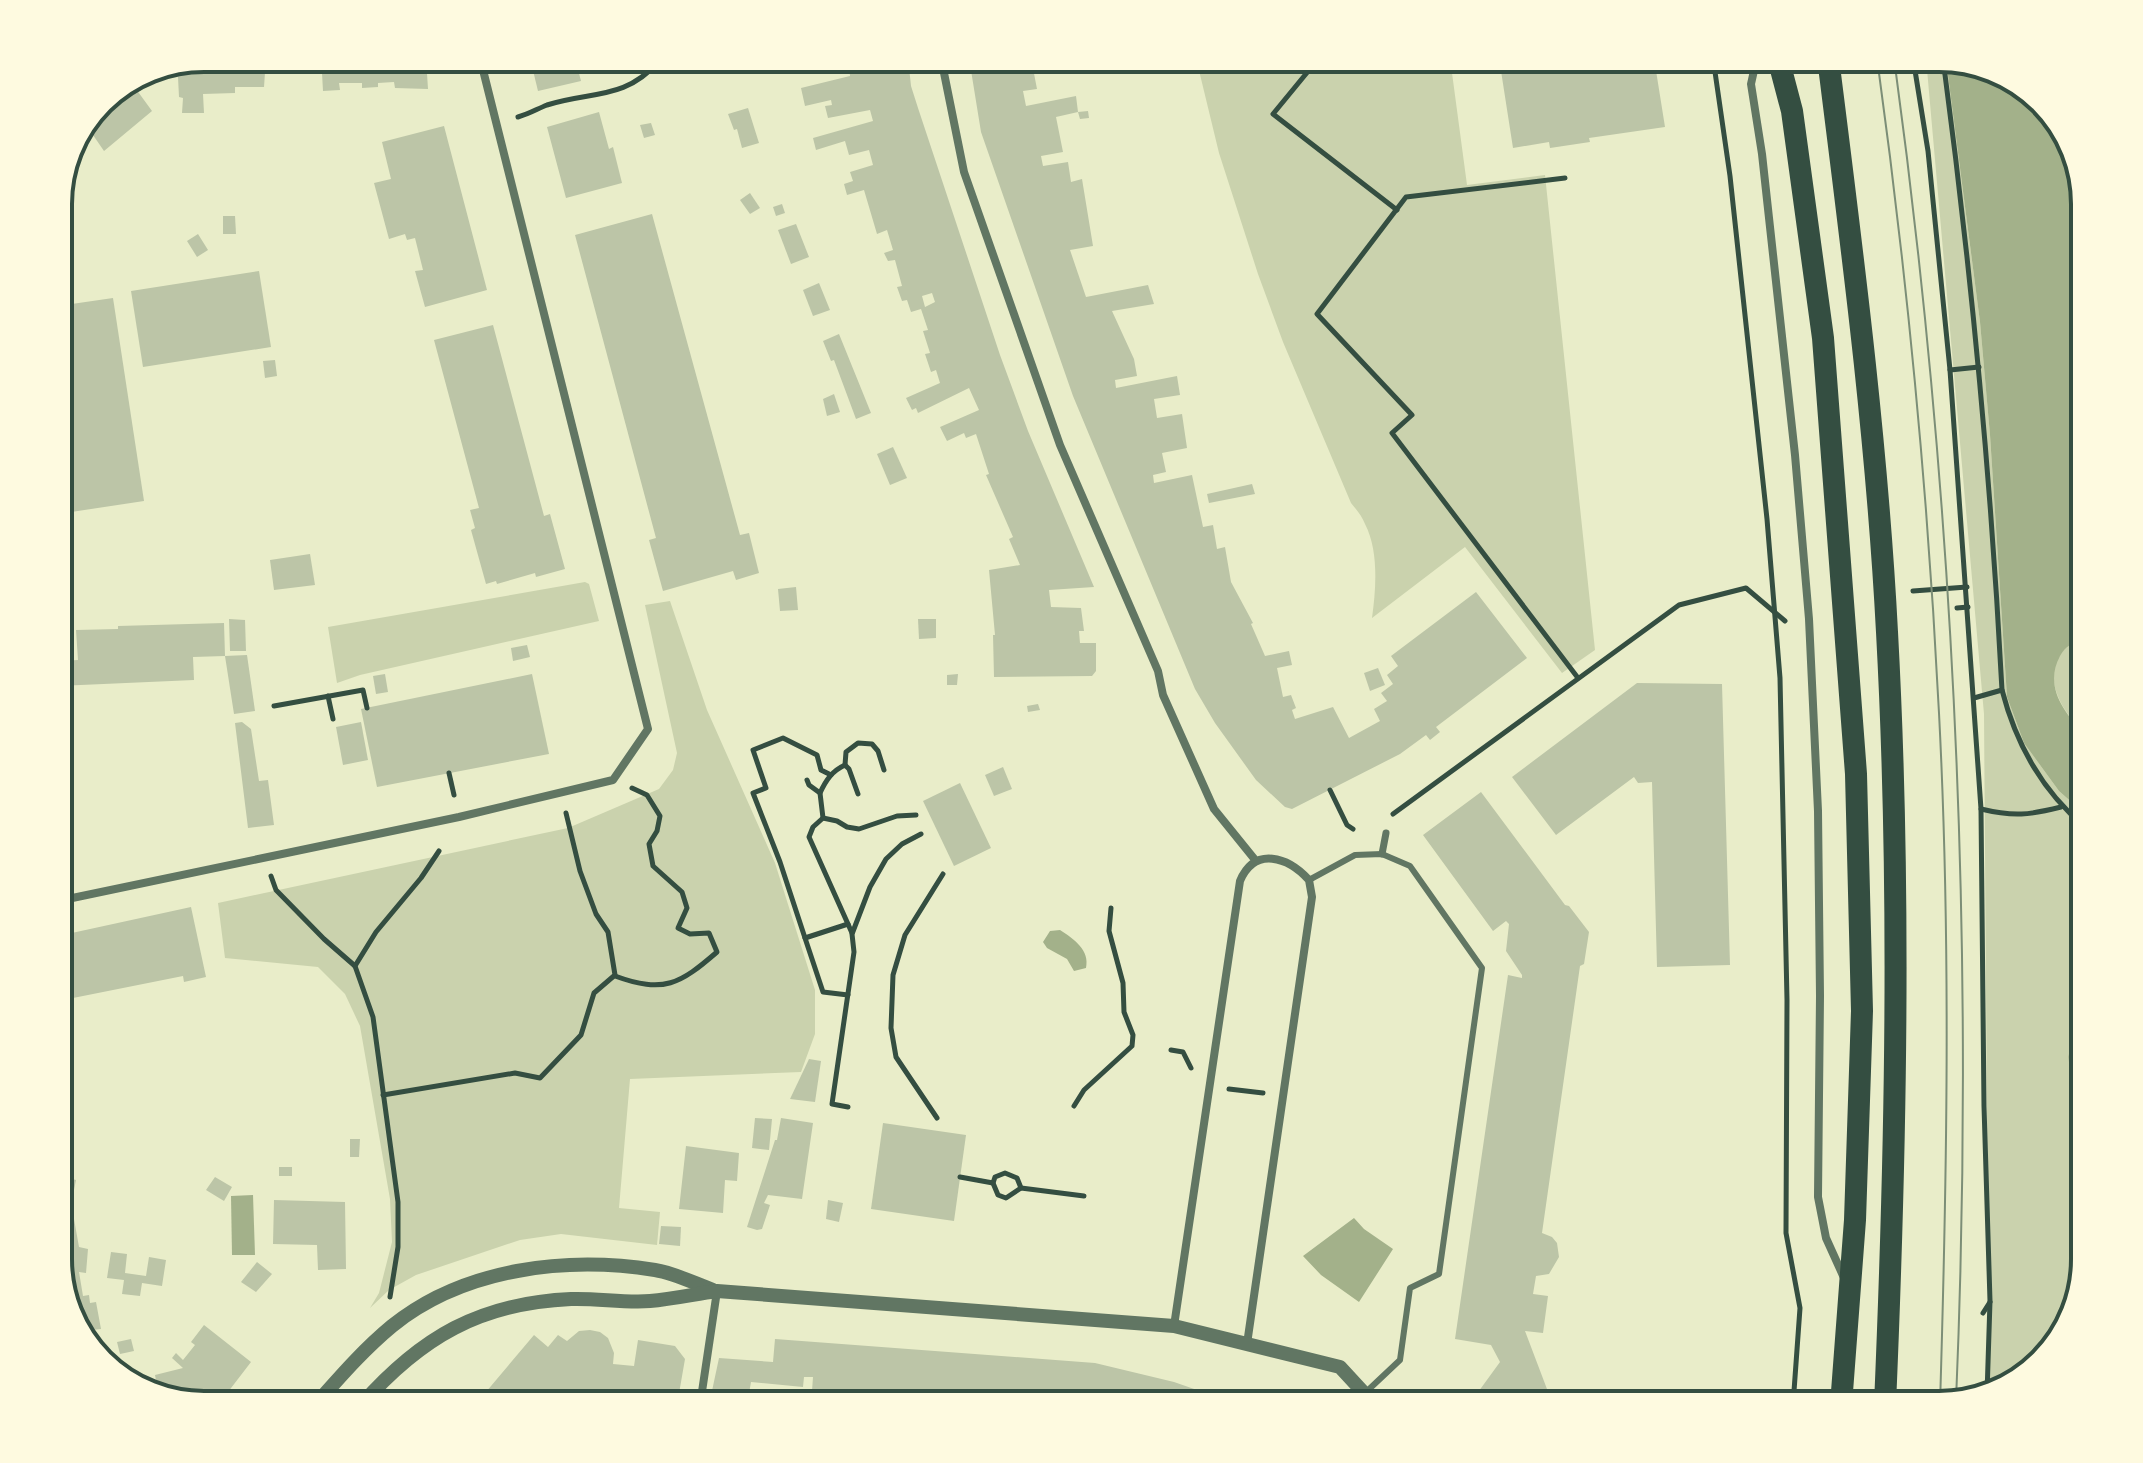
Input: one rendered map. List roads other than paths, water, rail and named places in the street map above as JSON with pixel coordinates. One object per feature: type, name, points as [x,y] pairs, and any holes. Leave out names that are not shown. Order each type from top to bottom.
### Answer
[{"type":"highway","points":[[1782,72],[1792,111],[1823,338],[1856,774],[1862,1011],[1855,1220],[1842,1391]]},
{"type":"highway","points":[[1830,72],[1864,343],[1887,636],[1897,954],[1893,1218],[1886,1391]]},
{"type":"street","points":[[72,898],[459,817],[613,780],[648,729],[484,72]]},
{"type":"street","points":[[944,72],[964,172],[1060,445],[1158,671],[1163,695],[1214,809],[1256,861]]},
{"type":"street","points":[[1754,72],[1751,84],[1762,154],[1795,455],[1809,619],[1818,811],[1818,1197],[1826,1238],[1848,1288]]},
{"type":"street","points":[[1382,854],[1386,833]]},
{"type":"street","points":[[1174,1326],[1240,881],[1245,869],[1256,861],[1272,858],[1288,861],[1309,880],[1312,897],[1247,1344]]},
{"type":"street","points":[[327,1391],[392,1326],[423,1305],[487,1278],[524,1270],[591,1265],[657,1270],[717,1291]]},
{"type":"street","points":[[375,1391],[428,1342],[478,1315],[533,1302],[574,1299],[648,1301],[717,1291],[1174,1326],[1340,1367],[1363,1391]]},
{"type":"street","points":[[702,1391],[717,1291]]},
{"type":"lane","points":[[1309,880],[1355,855],[1382,854],[1410,866],[1482,968],[1439,1274],[1410,1288],[1400,1360],[1367,1391]]},
{"type":"tram line","points":[[1879,72],[1915,385],[1939,713],[1947,1059],[1940,1391]]},
{"type":"tram line","points":[[1896,72],[1932,392],[1955,728],[1963,1064],[1956,1390]]}]
